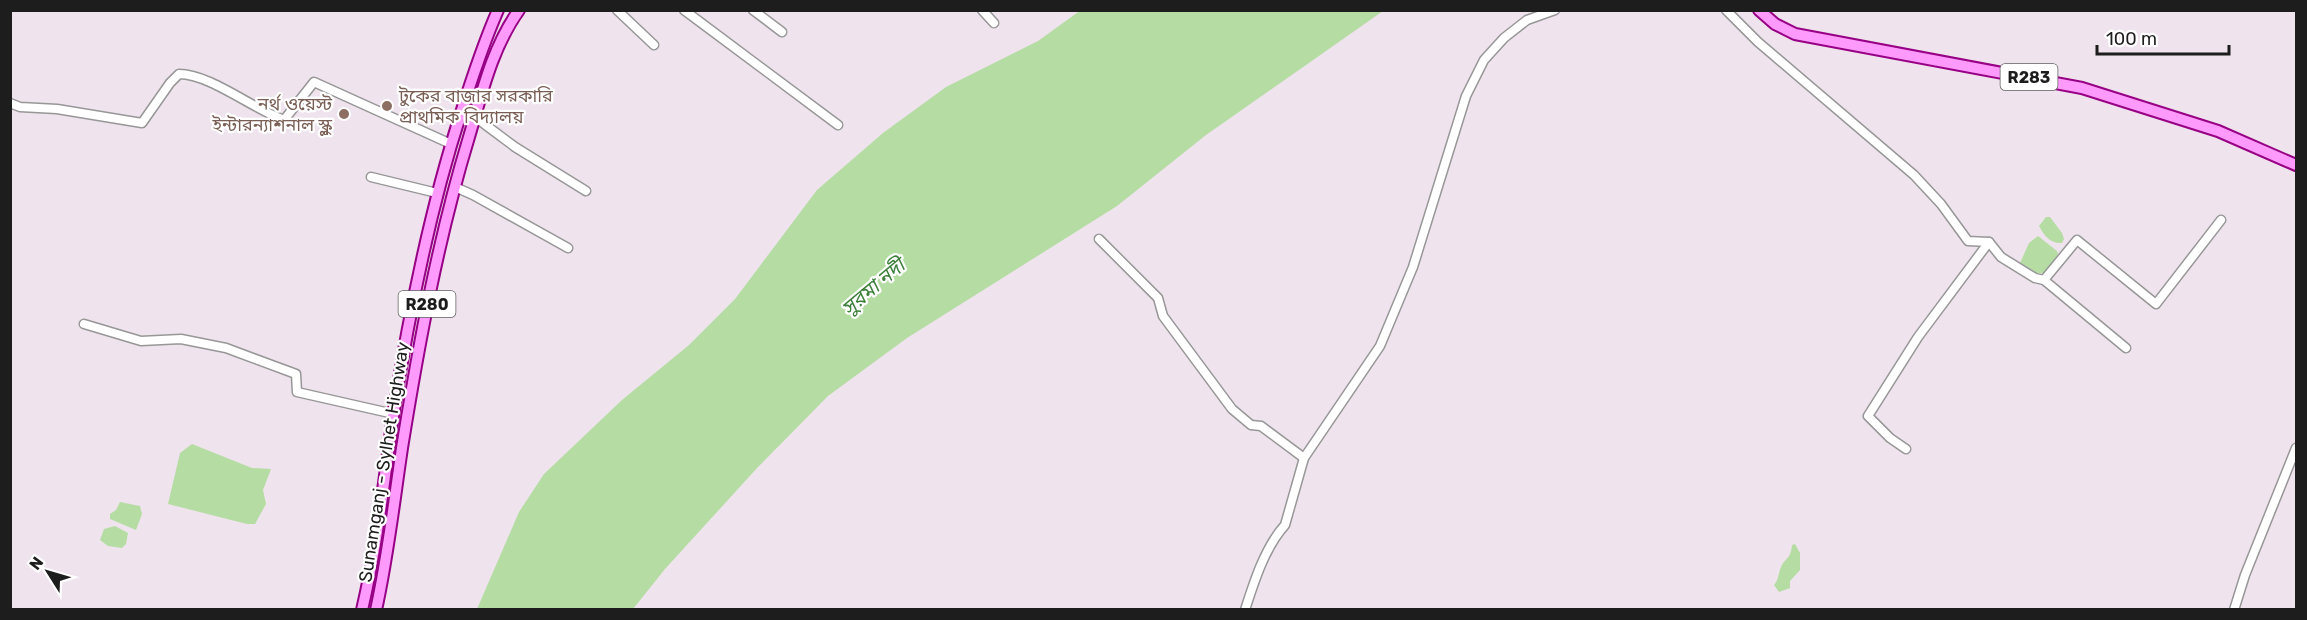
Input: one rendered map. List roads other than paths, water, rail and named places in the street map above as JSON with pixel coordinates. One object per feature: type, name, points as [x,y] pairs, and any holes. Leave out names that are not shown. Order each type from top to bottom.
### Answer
[{"type":"main road","name":"Sunamganj - Sylhet Highway","points":[[362,609],[374,558],[394,414],[424,244],[451,144],[483,44],[498,10]]},
{"type":"main road","name":"Sunamganj - Sylhet Highway","points":[[376,609],[386,568],[417,354],[434,267],[454,187],[490,65],[505,31],[519,10]]},
{"type":"main road","name":"R283","points":[[1759,10],[1775,24],[1795,34],[2082,87],[2218,131],[2296,165]]},
{"type":"street","points":[[617,10],[654,45]]},
{"type":"street","points":[[684,10],[838,125]]},
{"type":"street","points":[[753,10],[782,32]]},
{"type":"street","points":[[982,10],[994,22]]},
{"type":"street","points":[[1245,609],[1257,575],[1278,532],[1285,525],[1304,458],[1380,346],[1413,267],[1466,96],[1484,60],[1504,38],[1527,20],[1555,10]]},
{"type":"street","points":[[1726,10],[1758,42],[1914,175],[1941,204],[1968,241],[1989,242],[2001,257],[2035,278],[2044,280],[2126,348]]},
{"type":"street","points":[[10,103],[142,123],[170,82],[179,74],[185,74],[215,85],[270,115],[284,120],[315,82],[451,144]]},
{"type":"street","points":[[475,117],[515,147],[586,191]]},
{"type":"street","points":[[371,177],[437,193]]},
{"type":"street","points":[[454,187],[473,195],[567,248]]},
{"type":"street","points":[[2044,280],[2077,240],[2156,304],[2221,220]]},
{"type":"street","points":[[1099,239],[1158,298],[1163,316],[1232,409],[1251,425],[1262,426],[1304,458]]},
{"type":"street","points":[[1906,449],[1890,438],[1868,416],[1918,337],[1989,242]]},
{"type":"street","points":[[84,324],[141,341],[181,339],[226,348],[296,374],[297,392],[394,414]]},
{"type":"street","points":[[2234,609],[2245,575],[2296,448]]},
{"type":"water","name":"সুরমা নদী","points":[[1081,10],[1383,11],[1206,135],[1117,206],[907,338],[828,396],[758,467],[665,569],[633,609],[477,609],[519,512],[544,474],[622,400],[689,345],[735,299],[817,190],[883,133],[946,87],[1038,41]]},
{"type":"water","points":[[2046,217],[2050,217],[2062,233],[2064,239],[2062,243],[2045,236],[2039,226]]},
{"type":"water","points":[[2038,236],[2058,254],[2046,273],[2037,273],[2020,263],[2029,243]]},
{"type":"water","points":[[192,444],[252,468],[271,469],[263,490],[266,504],[255,524],[168,504],[180,453]]},
{"type":"water","points":[[120,502],[140,506],[142,514],[136,530],[110,519],[110,514],[116,510]]},
{"type":"water","points":[[115,526],[128,533],[126,544],[122,548],[108,546],[100,540],[104,529]]},
{"type":"water","points":[[1795,544],[1800,553],[1800,570],[1790,581],[1790,588],[1779,592],[1774,585],[1792,545]]},
{"type":"place","name":"টুকের বাজার সরকারি প্রাথমিক বিদ্যালয়","points":[[387,106]]},
{"type":"place","name":"নর্থ ওয়েস্ট ইন্টারন্যাশনাল স্কুল","points":[[344,114]]}]
